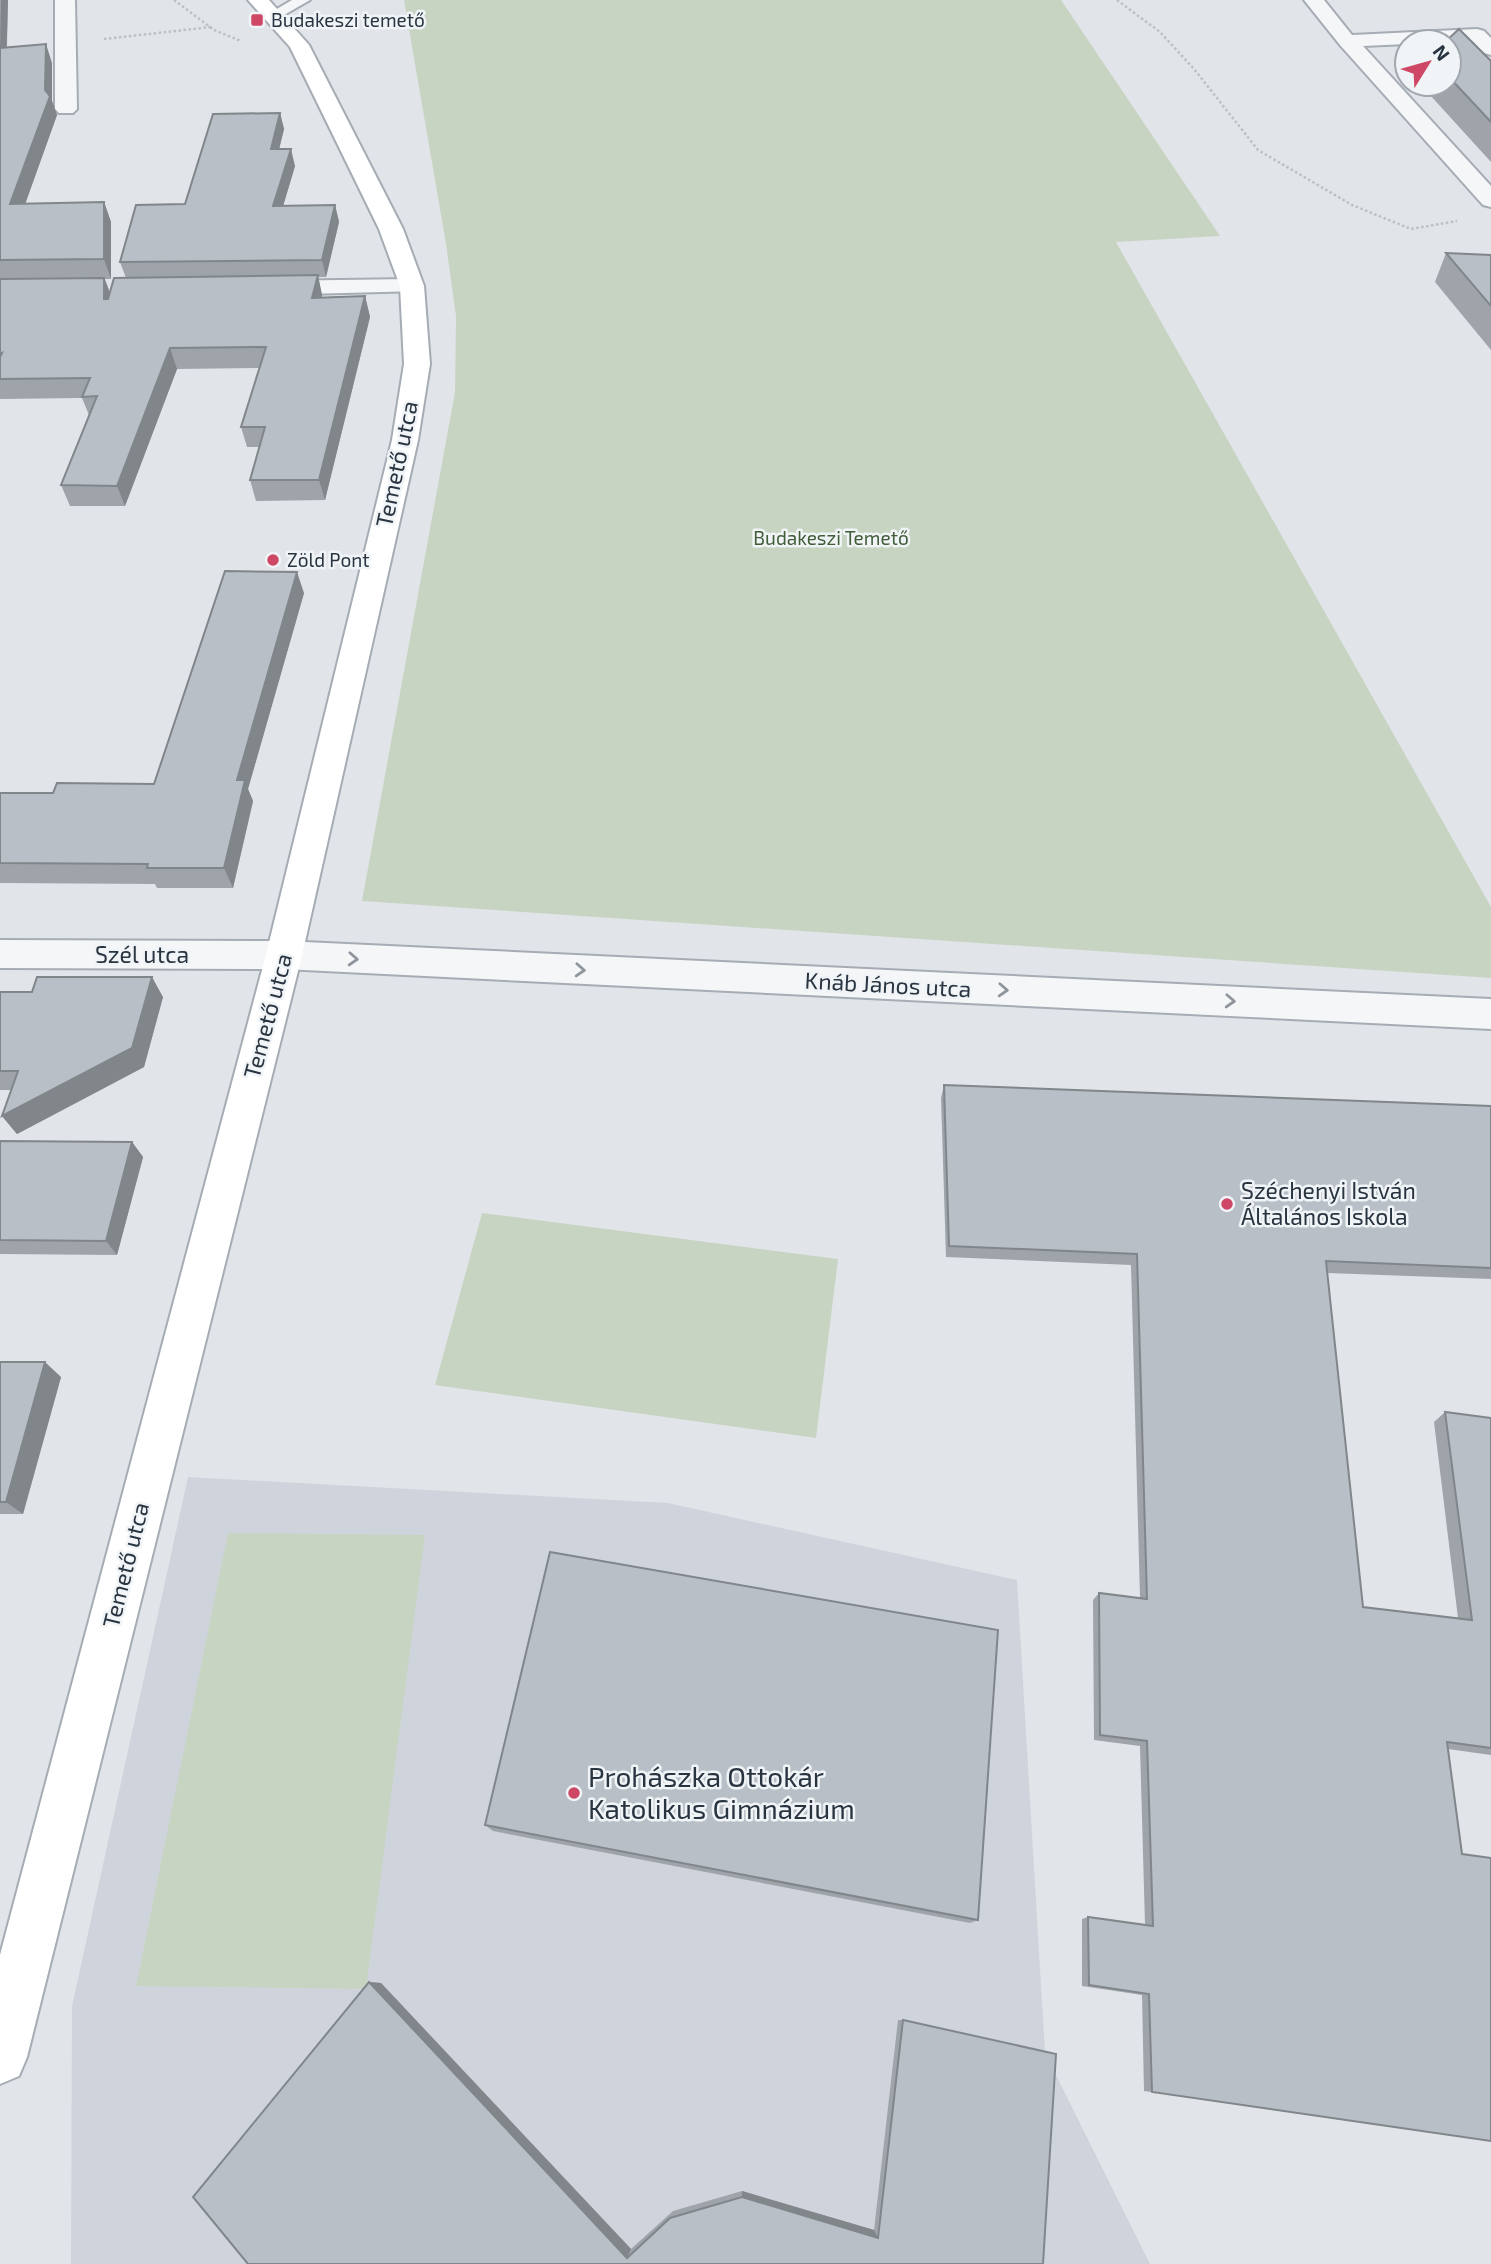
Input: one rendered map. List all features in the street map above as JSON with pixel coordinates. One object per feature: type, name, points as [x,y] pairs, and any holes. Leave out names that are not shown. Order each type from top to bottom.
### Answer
[{"type":"main road","name":"Temető utca","points":[[0,2057],[284,955],[405,440],[417,364],[412,286],[391,229],[306,57],[299,45],[265,8]]},
{"type":"street","points":[[65,0],[66,109]]},
{"type":"street","points":[[1314,0],[1347,41],[1491,200]]},
{"type":"street","points":[[1347,41],[1477,35],[1491,49]]},
{"type":"street","points":[[247,288],[412,286]]},
{"type":"street","name":"Szél utca","points":[[0,954],[284,955]]},
{"type":"street","name":"Knáb János utca","points":[[284,955],[1491,1014]]},
{"type":"lane","points":[[265,8],[303,0]]},
{"type":"path","points":[[1117,0],[1160,32],[1194,69],[1258,149],[1352,205],[1411,229],[1464,219]]},
{"type":"path","points":[[65,43],[211,27]]},
{"type":"shaded area","name":"Prohászka Ottokár Katolikus Gimnázium","points":[[188,1477],[668,1503],[1017,1580],[1045,2053],[1150,2264],[71,2264],[72,2006]]},
{"type":"green space","name":"Budakeszi Temető","points":[[404,0],[1061,0],[1220,236],[1116,242],[1491,907],[1491,978],[362,901],[455,392],[456,316]]},
{"type":"green space","points":[[482,1213],[838,1259],[816,1438],[435,1385]]},
{"type":"green space","points":[[228,1533],[425,1535],[366,1989],[136,1986]]},
{"type":"building","points":[[1463,33],[1491,61],[1491,122],[1463,92]]},
{"type":"building","points":[[46,44],[45,90],[50,96],[10,204],[104,202],[104,259],[0,260],[0,48]]},
{"type":"building","points":[[280,113],[271,149],[291,149],[273,206],[335,205],[322,260],[120,262],[136,205],[185,204],[213,114]]},
{"type":"building","points":[[1446,253],[1491,255],[1491,306]]},
{"type":"building","points":[[318,275],[312,298],[365,296],[319,480],[250,480],[265,427],[241,427],[266,347],[170,348],[117,486],[61,485],[97,396],[82,397],[90,378],[0,379],[0,279],[104,278],[104,299],[108,299],[114,278]]},
{"type":"building","points":[[225,571],[297,572],[237,780],[245,780],[224,868],[147,868],[148,864],[0,863],[0,793],[53,793],[57,783],[154,784]]},
{"type":"building","points":[[37,977],[152,977],[132,1048],[2,1116],[18,1071],[0,1071],[0,992],[32,992]]},
{"type":"building","points":[[944,1085],[1491,1106],[1491,1268],[1326,1261],[1363,1607],[1472,1620],[1445,1412],[1491,1418],[1491,1748],[1447,1742],[1462,1854],[1491,1858],[1491,2141],[1152,2092],[1149,1994],[1089,1985],[1088,1917],[1153,1926],[1147,1741],[1100,1735],[1099,1593],[1147,1599],[1137,1254],[949,1246]]},
{"type":"building","points":[[0,1141],[132,1142],[106,1241],[0,1240]]},
{"type":"building","points":[[0,1362],[45,1362],[6,1502],[0,1502]]},
{"type":"building","points":[[550,1552],[998,1630],[978,1920],[485,1825]]},
{"type":"building","points":[[369,1982],[627,2258],[670,2218],[742,2197],[878,2238],[903,2020],[1056,2054],[1043,2264],[248,2264],[193,2197]]},
{"type":"place","name":"Budakeszi temető","points":[[257,20]]},
{"type":"place","name":"Zöld Pont","points":[[273,560]]},
{"type":"place","name":"Széchenyi István Általános Iskola","points":[[1227,1204]]},
{"type":"place","name":"Prohászka Ottokár Katolikus Gimnázium","points":[[574,1793]]}]
